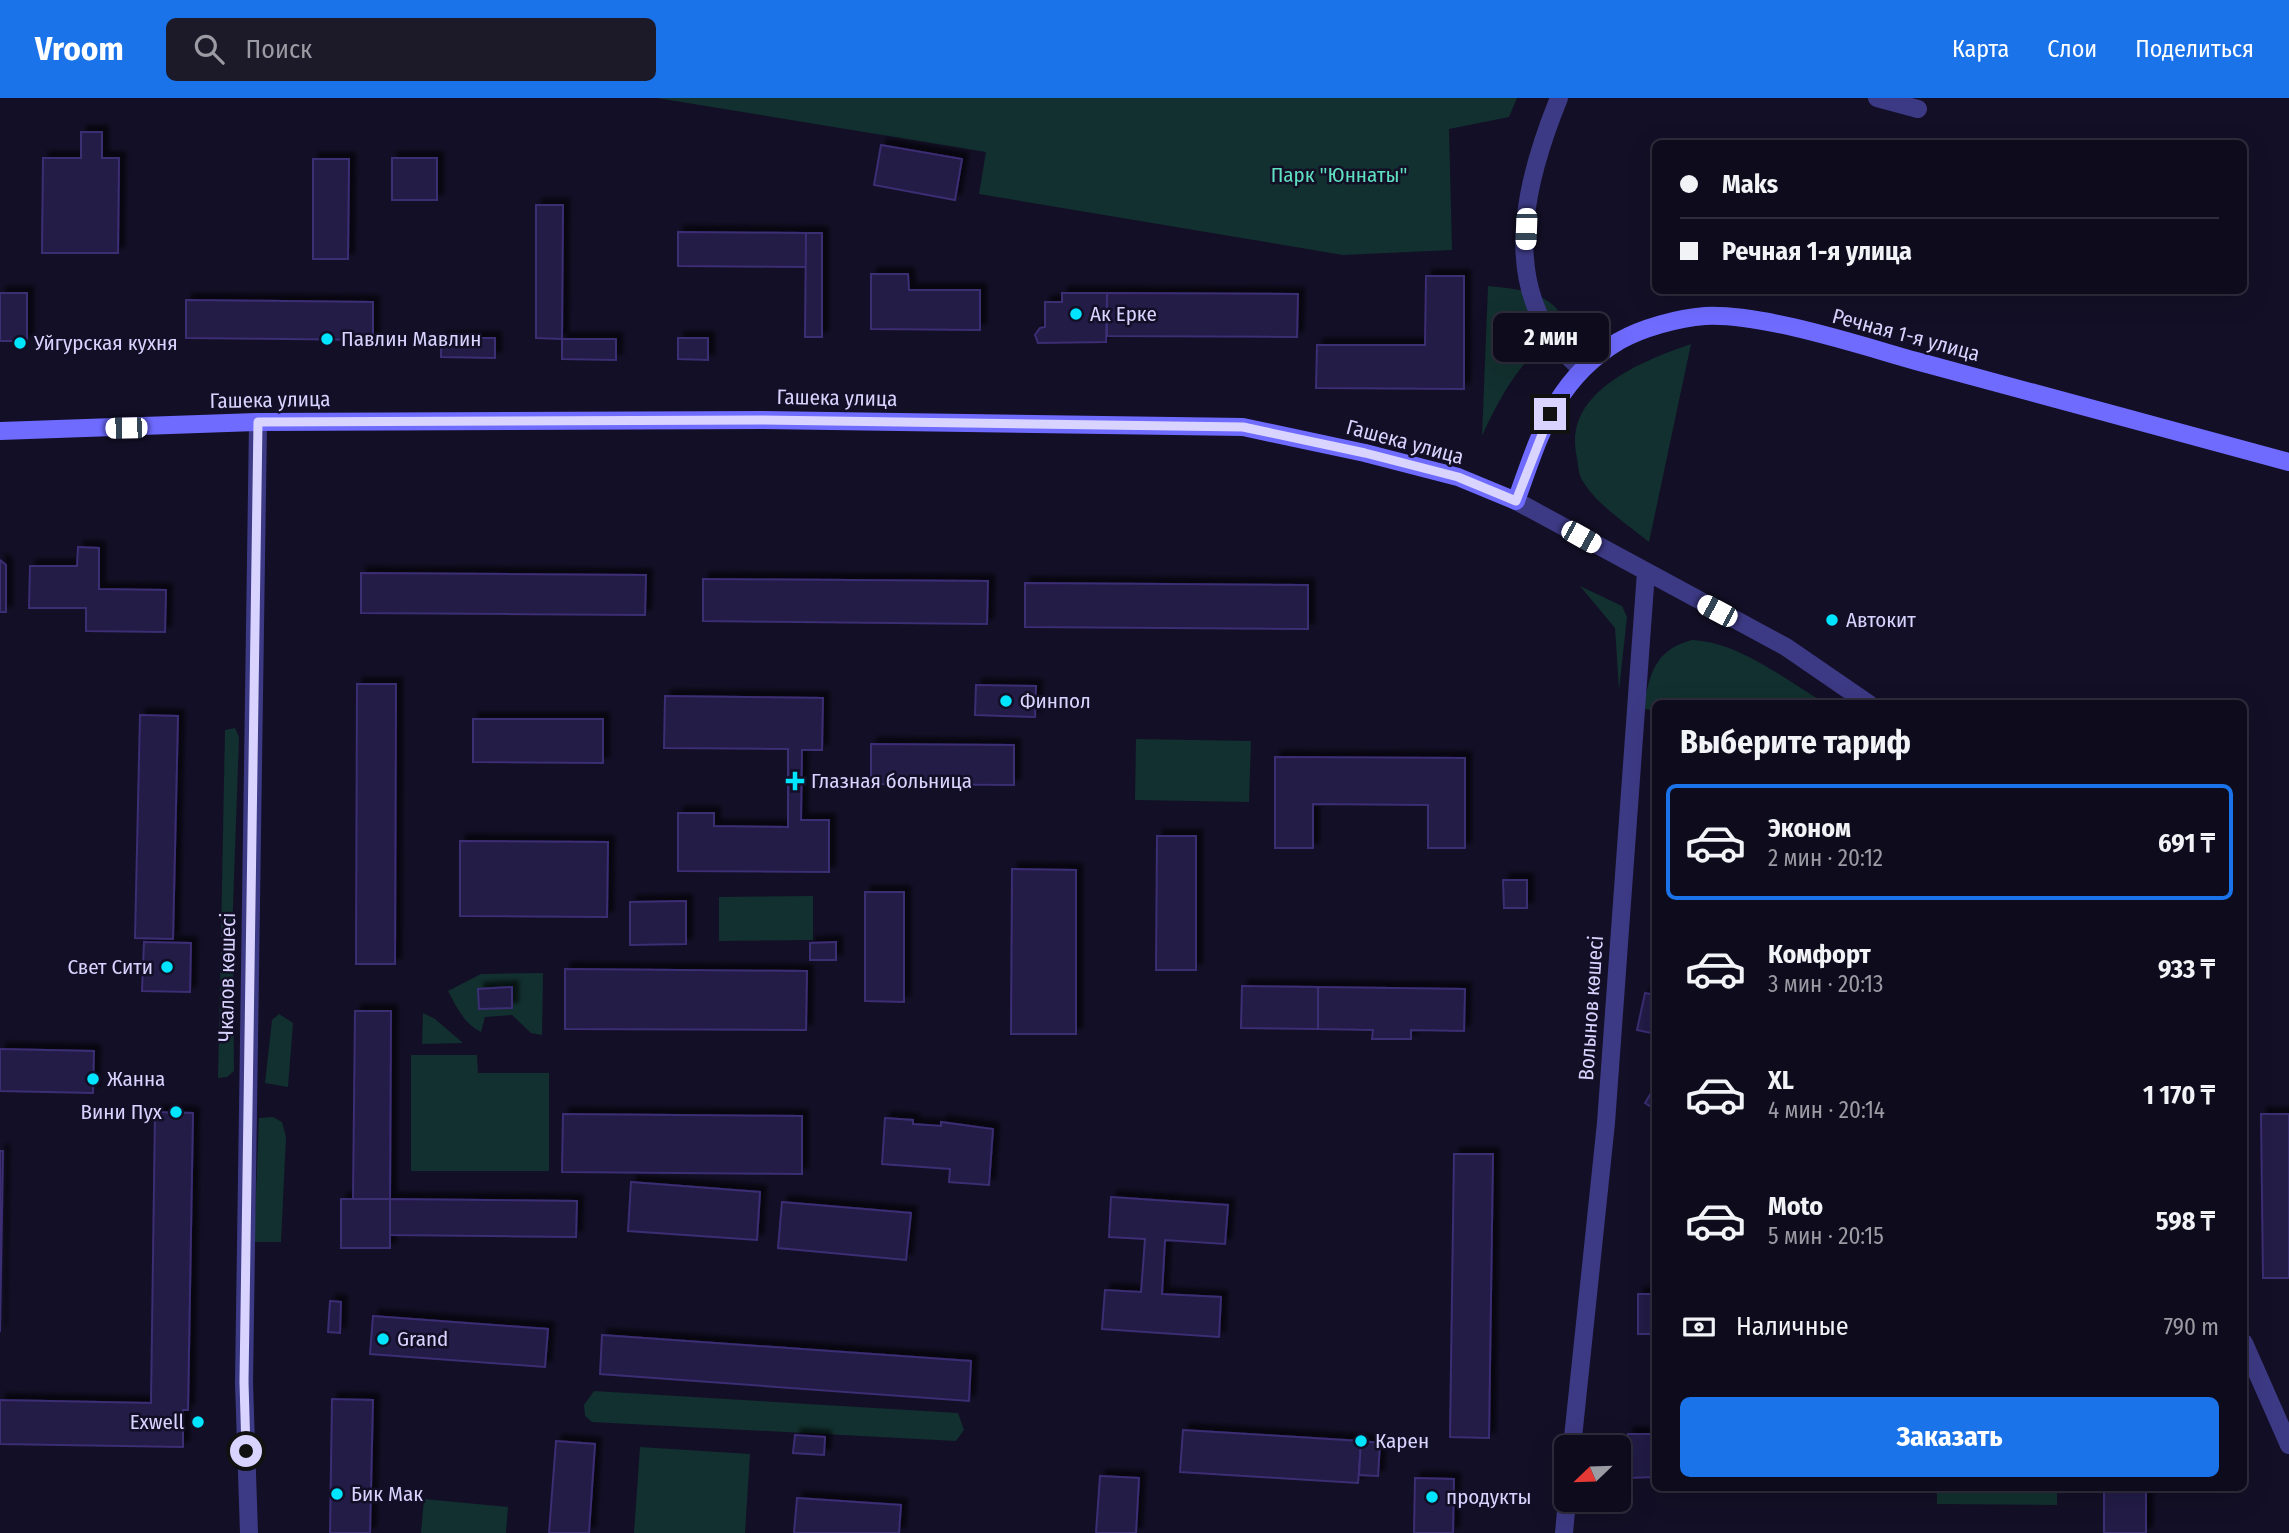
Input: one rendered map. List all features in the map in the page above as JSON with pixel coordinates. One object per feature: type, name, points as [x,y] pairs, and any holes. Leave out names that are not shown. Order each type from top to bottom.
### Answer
[{"type":"main road","name":"Речная 1-я улица","points":[[1516,501],[1558,396],[1582,370],[1620,341],[1664,324],[1705,316],[1761,322],[1863,346],[2289,462]]},
{"type":"main road","name":"Гашека улица","points":[[0,431],[258,422],[763,420],[1243,427],[1365,453],[1458,477],[1516,501]]},
{"type":"street","points":[[1559,98],[1536,156],[1526,208],[1524,270],[1538,310],[1555,343],[1582,370]]},
{"type":"street","points":[[1877,98],[1918,109]]},
{"type":"street","name":"Чкалов көшесі","points":[[249,1533],[244,1382],[258,422]]},
{"type":"street","name":"Гашека улица","points":[[1516,501],[1786,647],[1863,700]]},
{"type":"street","name":"Волынов көшесі","points":[[1573,1435],[1606,1122],[1646,572]]},
{"type":"street","points":[[2247,1350],[2289,1445]]},
{"type":"street","points":[[1564,1533],[1566,1512]]},
{"type":"green space","name":"Парк \"Юннаты\"","points":[[657,98],[1517,98],[1509,117],[1449,129],[1452,250],[1343,255],[979,194],[986,152]]},
{"type":"green space","points":[[1488,286],[1523,291],[1544,298],[1560,313],[1565,323],[1516,374],[1482,436]]},
{"type":"green space","points":[[1691,344],[1649,542],[1604,506],[1582,480],[1576,453],[1576,431],[1583,412],[1595,395],[1612,381],[1652,359]]},
{"type":"green space","points":[[1580,586],[1622,606],[1627,617],[1619,690],[1615,628]]},
{"type":"green space","points":[[1692,640],[1726,647],[1774,671],[1820,700],[1652,700],[1652,710],[1643,709],[1656,665],[1669,650]]},
{"type":"green space","points":[[235,728],[239,737],[232,935],[227,940],[221,937],[225,730]]},
{"type":"green space","points":[[1136,739],[1251,741],[1249,802],[1135,800]]},
{"type":"green space","points":[[813,896],[813,940],[719,941],[719,897]]},
{"type":"green space","points":[[221,949],[233,956],[234,1071],[227,1077],[218,1078]]},
{"type":"green space","points":[[543,973],[542,1035],[531,1033],[512,1015],[485,1017],[481,1032],[465,1019],[448,991],[481,974]]},
{"type":"green space","points":[[423,1013],[435,1019],[463,1043],[422,1044]]},
{"type":"green space","points":[[279,1014],[293,1023],[288,1087],[265,1083],[272,1020]]},
{"type":"green space","points":[[411,1055],[477,1055],[478,1073],[549,1073],[549,1171],[411,1171]]},
{"type":"green space","points":[[273,1117],[282,1122],[286,1137],[281,1242],[254,1242],[259,1118]]},
{"type":"green space","points":[[594,1391],[958,1413],[964,1430],[956,1441],[592,1422],[585,1416],[584,1405]]},
{"type":"green space","points":[[640,1447],[750,1454],[745,1533],[634,1533]]},
{"type":"green space","points":[[1937,1491],[2057,1491],[2057,1505],[1937,1504]]},
{"type":"green space","points":[[424,1499],[508,1507],[506,1533],[421,1533]]},
{"type":"building","points":[[81,132],[102,132],[102,158],[119,158],[118,253],[42,253],[43,158],[81,158]]},
{"type":"building","points":[[881,145],[962,159],[955,200],[874,185]]},
{"type":"building","points":[[392,158],[437,158],[437,200],[392,200]]},
{"type":"building","points":[[313,159],[349,159],[348,259],[313,259]]},
{"type":"building","points":[[536,205],[563,205],[562,339],[536,338]]},
{"type":"building","points":[[678,232],[806,233],[806,267],[678,266]]},
{"type":"building","points":[[806,233],[822,233],[822,337],[805,337]]},
{"type":"building","points":[[871,274],[908,274],[909,290],[980,290],[980,330],[871,329]]},
{"type":"building","points":[[1426,276],[1464,276],[1464,389],[1316,388],[1317,345],[1425,345]]},
{"type":"building","points":[[0,293],[27,293],[27,341],[0,341]]},
{"type":"building","name":"Ак Ерке","points":[[1062,293],[1107,293],[1106,342],[1038,343],[1035,335],[1040,328],[1045,327],[1045,302],[1062,302]]},
{"type":"building","points":[[1107,293],[1298,294],[1297,337],[1107,336]]},
{"type":"building","points":[[186,300],[373,302],[373,340],[186,338]]},
{"type":"building","points":[[441,338],[495,338],[495,358],[441,357]]},
{"type":"building","points":[[678,338],[708,338],[708,360],[678,359]]},
{"type":"building","points":[[562,339],[616,339],[616,360],[562,359]]},
{"type":"building","points":[[78,547],[99,548],[99,589],[166,590],[165,632],[86,631],[86,608],[29,608],[30,566],[77,566]]},
{"type":"building","points":[[0,560],[6,565],[6,612],[0,612]]},
{"type":"building","points":[[361,573],[646,575],[645,615],[361,613]]},
{"type":"building","points":[[703,579],[988,581],[987,624],[703,621]]},
{"type":"building","points":[[1025,583],[1308,585],[1308,629],[1025,627]]},
{"type":"building","points":[[357,684],[396,684],[395,964],[356,964]]},
{"type":"building","name":"Финпол","points":[[976,685],[1036,686],[1035,717],[975,715]]},
{"type":"building","name":"Глазная больница","points":[[665,696],[823,698],[822,750],[802,750],[801,820],[829,820],[829,872],[678,871],[678,813],[714,813],[714,826],[788,827],[788,749],[664,748]]},
{"type":"building","points":[[140,715],[178,716],[173,939],[135,938]]},
{"type":"building","points":[[473,719],[603,719],[603,763],[473,762]]},
{"type":"building","points":[[871,744],[1014,745],[1014,785],[871,784]]},
{"type":"building","points":[[1275,757],[1465,758],[1465,848],[1428,848],[1428,805],[1313,804],[1313,848],[1275,848]]},
{"type":"building","points":[[1157,836],[1196,836],[1196,970],[1156,970]]},
{"type":"building","points":[[460,841],[608,842],[607,917],[460,916]]},
{"type":"building","points":[[1012,869],[1076,870],[1076,1034],[1011,1034]]},
{"type":"building","points":[[1503,880],[1527,880],[1527,908],[1504,908]]},
{"type":"building","points":[[865,892],[904,892],[904,1002],[865,1001]]},
{"type":"building","points":[[686,901],[686,944],[630,945],[630,902]]},
{"type":"building","name":"Свет Сити","points":[[144,942],[191,943],[190,992],[142,991]]},
{"type":"building","points":[[836,942],[836,960],[810,960],[810,943]]},
{"type":"building","points":[[565,969],[807,971],[806,1030],[565,1029]]},
{"type":"building","points":[[1242,986],[1318,987],[1318,1029],[1241,1028]]},
{"type":"building","points":[[512,987],[512,1008],[479,1009],[478,989]]},
{"type":"building","points":[[1318,987],[1465,989],[1464,1031],[1411,1030],[1411,1039],[1372,1039],[1373,1030],[1318,1029]]},
{"type":"building","points":[[1645,993],[1652,994],[1652,1033],[1637,1030]]},
{"type":"building","points":[[355,1011],[391,1011],[390,1199],[353,1199]]},
{"type":"building","points":[[0,1049],[94,1051],[93,1093],[0,1091]]},
{"type":"building","points":[[1652,1092],[1652,1107],[1645,1103]]},
{"type":"building","points":[[155,1112],[193,1113],[188,1410],[183,1410],[183,1447],[0,1444],[0,1400],[151,1403]]},
{"type":"building","points":[[563,1114],[802,1116],[802,1174],[562,1172]]},
{"type":"building","points":[[2261,1114],[2289,1114],[2289,1278],[2263,1278]]},
{"type":"building","points":[[885,1118],[913,1120],[913,1124],[941,1126],[941,1122],[993,1129],[989,1185],[949,1182],[950,1169],[882,1164]]},
{"type":"building","points":[[0,1151],[3,1151],[0,1332]]},
{"type":"building","points":[[1454,1154],[1493,1154],[1489,1438],[1450,1437]]},
{"type":"building","points":[[631,1182],[760,1192],[757,1240],[628,1231]]},
{"type":"building","points":[[1111,1197],[1228,1205],[1225,1244],[1165,1240],[1162,1294],[1221,1297],[1219,1337],[1102,1329],[1105,1290],[1141,1292],[1145,1239],[1109,1237]]},
{"type":"building","points":[[341,1199],[390,1199],[390,1248],[341,1248]]},
{"type":"building","points":[[390,1199],[577,1201],[576,1237],[390,1235]]},
{"type":"building","points":[[782,1202],[911,1213],[906,1260],[778,1248]]},
{"type":"building","points":[[1638,1294],[1652,1294],[1652,1334],[1638,1334]]},
{"type":"building","points":[[330,1301],[341,1302],[340,1333],[328,1332]]},
{"type":"building","points":[[373,1316],[548,1329],[545,1367],[370,1354]]},
{"type":"building","points":[[602,1335],[971,1361],[969,1401],[600,1374]]},
{"type":"building","points":[[332,1399],[373,1400],[370,1533],[330,1533]]},
{"type":"building","points":[[1183,1430],[1361,1441],[1358,1483],[1180,1472]]},
{"type":"building","points":[[1628,1434],[1652,1434],[1652,1477],[1631,1478],[1631,1435]]},
{"type":"building","points":[[795,1435],[825,1437],[824,1455],[793,1453]]},
{"type":"building","points":[[556,1441],[595,1444],[589,1533],[549,1533]]},
{"type":"building","points":[[1361,1441],[1380,1443],[1378,1476],[1359,1475]]},
{"type":"building","points":[[1100,1476],[1139,1478],[1136,1533],[1096,1533]]},
{"type":"building","points":[[1415,1478],[1454,1479],[1453,1533],[1414,1533]]},
{"type":"building","points":[[2104,1491],[2146,1491],[2146,1533],[2104,1533]]},
{"type":"building","points":[[797,1498],[901,1505],[899,1533],[794,1533]]},
{"type":"place","name":"Ак Ерке","points":[[1076,314]]},
{"type":"place","name":"Павлин Мавлин","points":[[327,339]]},
{"type":"place","name":"Уйгурская кухня","points":[[20,343]]},
{"type":"place","name":"Автокит","points":[[1832,620]]},
{"type":"place","name":"Финпол","points":[[1006,701]]},
{"type":"place","name":"Глазная больница","points":[[795,781]]},
{"type":"place","name":"Свет Сити","points":[[167,967]]},
{"type":"place","name":"Жанна","points":[[93,1079]]},
{"type":"place","name":"Вини Пух","points":[[176,1112]]},
{"type":"place","name":"Grand","points":[[383,1339]]},
{"type":"place","name":"Exwell","points":[[198,1422]]},
{"type":"place","name":"Карен","points":[[1361,1441]]},
{"type":"place","name":"Бик Мак","points":[[337,1494]]},
{"type":"place","name":"продукты","points":[[1432,1497]]},
{"type":"route","points":[[246,1451],[244,1382],[258,422],[763,420],[1243,427],[1365,453],[1458,477],[1516,501],[1550,414]]}]
